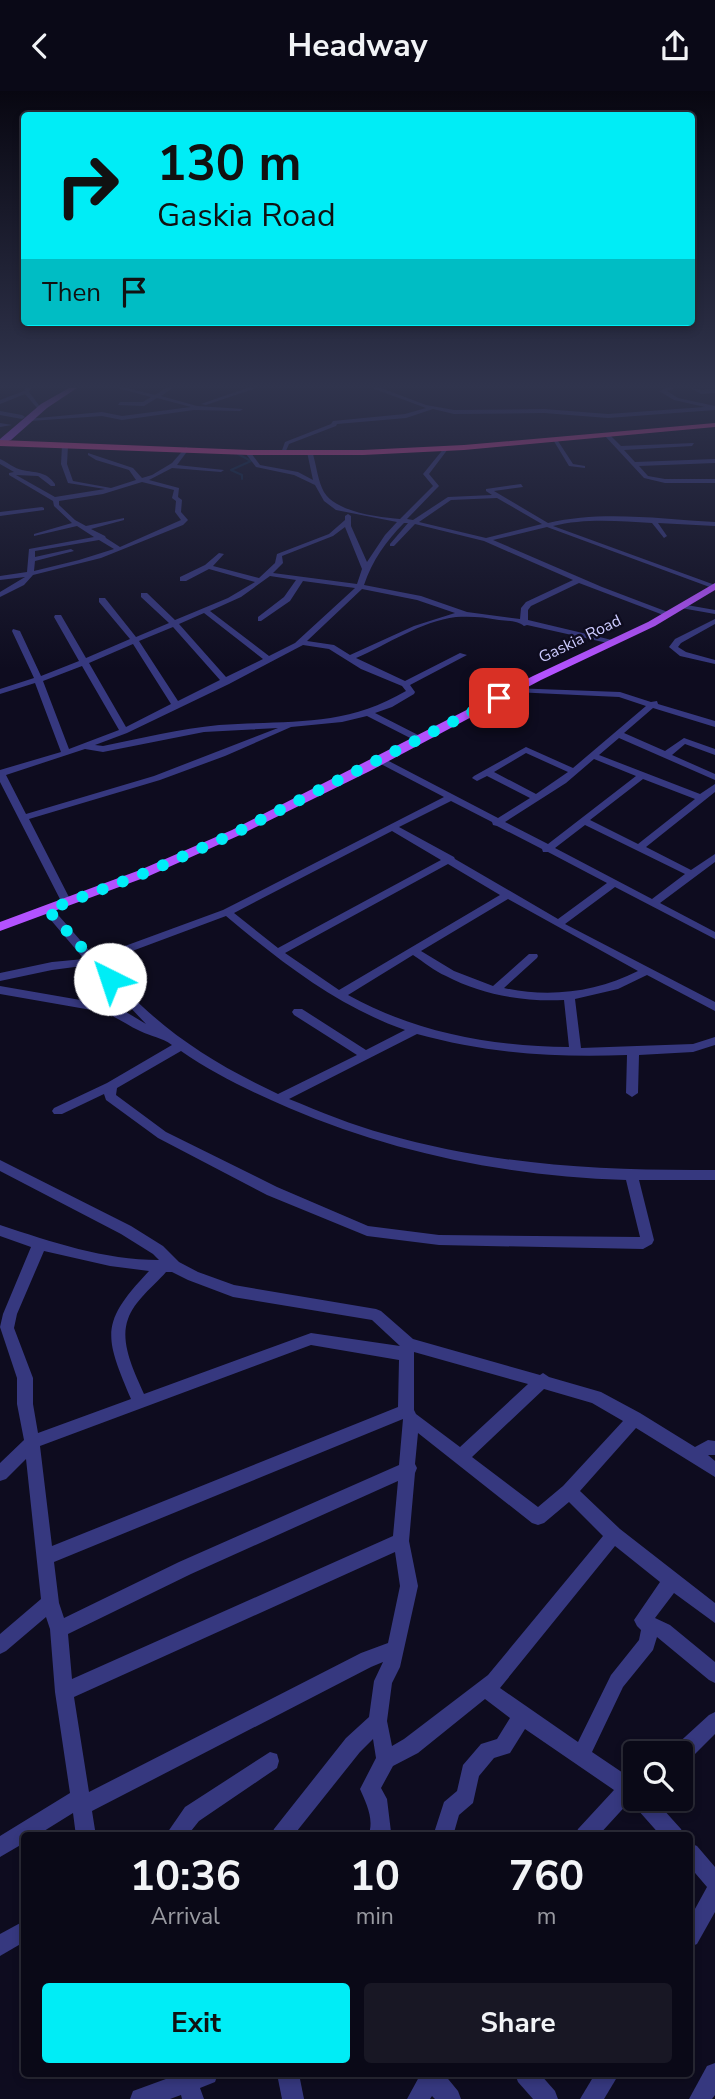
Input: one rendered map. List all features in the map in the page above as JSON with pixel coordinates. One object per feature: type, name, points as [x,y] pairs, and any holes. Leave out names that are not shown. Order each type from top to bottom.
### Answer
[{"type":"main road","name":"Gaskia Road","points":[[0,927],[194,852],[669,614],[714,587]]},
{"type":"street","points":[[23,482],[57,499],[111,490],[132,482]]},
{"type":"street","points":[[70,482],[111,490]]},
{"type":"street","points":[[0,578],[30,573],[119,549],[181,524],[185,520],[178,512],[179,500],[175,498],[177,489],[149,482]]},
{"type":"street","points":[[313,482],[317,484],[326,500],[338,509],[413,522],[486,540],[545,563],[579,580],[669,614]]},
{"type":"street","points":[[67,903],[23,818],[4,791],[0,773],[66,753],[124,731],[302,642],[359,588],[366,569],[387,536],[416,503],[436,486],[432,482]]},
{"type":"street","points":[[521,486],[488,490],[495,497],[544,524],[585,542],[714,587]]},
{"type":"street","points":[[391,545],[413,522],[452,497],[495,497]]},
{"type":"street","points":[[57,499],[59,509],[77,524],[103,537],[119,549]]},
{"type":"street","points":[[0,514],[42,509]]},
{"type":"street","points":[[349,512],[348,521],[366,569]]},
{"type":"street","points":[[87,528],[122,519]]},
{"type":"street","points":[[486,540],[544,524],[590,519],[715,524]]},
{"type":"street","points":[[653,520],[664,536]]},
{"type":"street","points":[[0,692],[37,680],[242,596],[279,563],[279,555],[331,534],[348,521]]},
{"type":"street","points":[[36,535],[77,524]]},
{"type":"street","points":[[0,596],[26,583],[32,560],[103,537]]},
{"type":"street","points":[[69,563],[70,548]]},
{"type":"street","points":[[183,579],[208,567],[221,554]]},
{"type":"street","points":[[208,567],[261,581]]},
{"type":"street","points":[[268,574],[400,592],[435,601],[467,615],[609,642]]},
{"type":"street","points":[[261,619],[286,599],[301,579]]},
{"type":"street","points":[[524,624],[524,610],[529,603],[558,593],[579,580]]},
{"type":"street","points":[[144,595],[226,682]]},
{"type":"street","points":[[102,600],[135,641],[176,705]]},
{"type":"street","points":[[684,606],[715,612]]},
{"type":"street","points":[[205,610],[269,660]]},
{"type":"street","points":[[350,658],[449,617],[467,615]]},
{"type":"street","points":[[58,617],[124,731]]},
{"type":"street","points":[[715,621],[678,641],[673,647],[683,654],[715,662]]},
{"type":"street","points":[[16,631],[66,753]]},
{"type":"street","points":[[86,746],[103,748],[218,728],[345,720],[368,713],[408,694],[411,690],[405,684],[363,667],[331,647],[302,642]]},
{"type":"street","points":[[405,684],[463,655]]},
{"type":"street","points":[[513,690],[621,695],[715,724]]},
{"type":"street","points":[[496,823],[575,772],[654,703]]},
{"type":"street","points":[[368,713],[421,740]]},
{"type":"street","points":[[23,818],[105,797],[200,764],[294,725]]},
{"type":"street","points":[[618,734],[715,777]]},
{"type":"street","points":[[667,754],[684,741],[715,752]]},
{"type":"street","points":[[477,778],[526,750],[575,772]]},
{"type":"street","points":[[594,756],[701,798]]},
{"type":"street","points":[[380,760],[715,936]]},
{"type":"street","points":[[487,772],[537,797]]},
{"type":"street","points":[[547,849],[641,776]]},
{"type":"street","points":[[639,848],[715,787]]},
{"type":"street","points":[[0,977],[52,966],[94,961],[227,912],[449,797]]},
{"type":"street","points":[[585,821],[692,874]]},
{"type":"street","points":[[393,827],[558,924],[715,1007]]},
{"type":"street","points":[[652,904],[715,857]]},
{"type":"street","points":[[277,953],[450,859]]},
{"type":"street","points":[[558,924],[613,884]]},
{"type":"street","points":[[339,995],[509,894]]},
{"type":"street","points":[[48,910],[145,1017],[183,1045],[238,1080],[373,1137],[508,1167],[569,1174],[632,1177],[715,1175]]},
{"type":"street","points":[[227,912],[277,953],[339,995],[415,1030],[484,1044],[546,1051],[692,1048],[715,1041]]},
{"type":"street","points":[[414,951],[452,975],[495,990],[528,996],[569,995],[612,987],[648,970]]},
{"type":"street","points":[[495,990],[533,956]]},
{"type":"street","points":[[0,990],[28,997],[85,1002],[119,1014],[150,1032],[166,1033]]},
{"type":"street","points":[[569,995],[575,1051]]},
{"type":"street","points":[[298,1012],[366,1055]]},
{"type":"street","points":[[278,1099],[415,1030]]},
{"type":"street","points":[[58,1111],[111,1086],[183,1045]]},
{"type":"street","points":[[632,1093],[633,1051]]},
{"type":"street","points":[[111,1086],[110,1097],[162,1135],[272,1191],[359,1228],[390,1235],[439,1240],[643,1243],[647,1240],[632,1177]]},
{"type":"street","points":[[0,1165],[126,1230],[158,1250],[168,1267]]},
{"type":"street","points":[[0,1230],[39,1245],[137,1265],[168,1267],[233,1291],[376,1315],[407,1349],[409,1468],[401,1541],[409,1586],[391,1667],[383,1681],[378,1721],[386,1759]]},
{"type":"street","points":[[39,1245],[4,1321],[25,1378],[25,1404],[32,1442],[50,1602],[59,1629],[64,1692],[85,1832]]},
{"type":"street","points":[[140,1402],[120,1345],[119,1322],[128,1306],[168,1267]]},
{"type":"street","points":[[0,1474],[32,1442],[311,1339],[407,1349],[543,1380],[596,1397],[695,1455],[715,1471]]},
{"type":"street","points":[[460,1458],[543,1380]]},
{"type":"street","points":[[409,1415],[538,1517],[569,1491],[635,1418]]},
{"type":"street","points":[[46,1557],[409,1415]]},
{"type":"street","points":[[695,1455],[708,1447],[715,1448]]},
{"type":"street","points":[[59,1629],[184,1568],[409,1468]]},
{"type":"street","points":[[569,1491],[614,1535],[715,1614]]},
{"type":"street","points":[[381,1832],[377,1799],[370,1789],[386,1759],[411,1746],[486,1689],[614,1535]]},
{"type":"street","points":[[64,1692],[401,1541]]},
{"type":"street","points":[[671,1580],[643,1620],[664,1631],[715,1674]]},
{"type":"street","points":[[0,1645],[50,1602]]},
{"type":"street","points":[[582,1753],[617,1681],[647,1644],[651,1626]]},
{"type":"street","points":[[26,1832],[79,1802],[368,1659],[393,1650]]},
{"type":"street","points":[[486,1689],[524,1714],[532,1723],[582,1753],[623,1785]]},
{"type":"street","points":[[444,1832],[451,1809],[466,1796],[470,1772],[488,1751],[503,1746],[524,1714]]},
{"type":"street","points":[[284,1832],[353,1745],[378,1721]]},
{"type":"street","points":[[693,1742],[715,1721]]},
{"type":"street","points":[[178,1832],[192,1814],[270,1761]]},
{"type":"street","points":[[589,1832],[623,1804]]},
{"type":"street","points":[[651,1811],[670,1832]]},
{"type":"street","points":[[0,1847],[21,1835]]},
{"type":"street","points":[[693,1858],[714,1893],[693,1932]]},
{"type":"street","points":[[0,1946],[21,1933]]},
{"type":"street","points":[[700,2099],[715,2074]]},
{"type":"street","points":[[289,2077],[293,2099]]},
{"type":"street","points":[[418,2099],[429,2077]]},
{"type":"street","points":[[432,2077],[450,2099]]},
{"type":"street","points":[[529,2077],[547,2099]]},
{"type":"street","points":[[591,2099],[606,2077]]},
{"type":"street","points":[[141,2099],[193,2082]]},
{"type":"route","points":[[110,979],[48,910],[150,871],[233,834],[499,698]]}]
